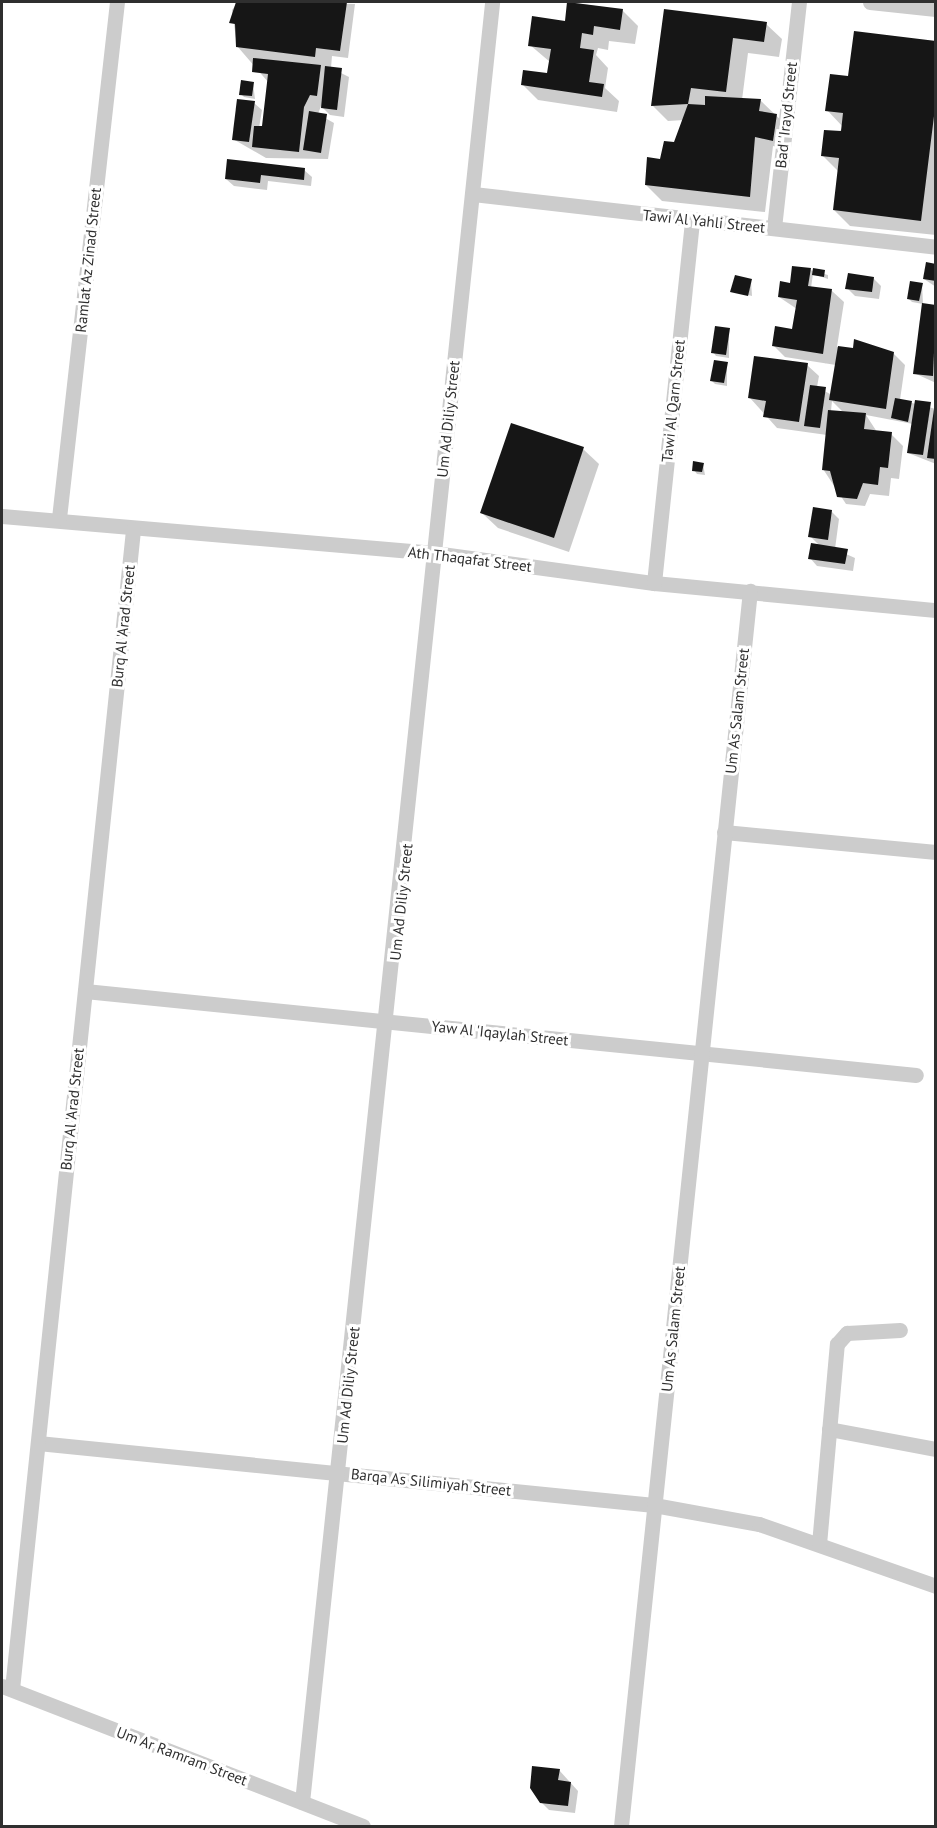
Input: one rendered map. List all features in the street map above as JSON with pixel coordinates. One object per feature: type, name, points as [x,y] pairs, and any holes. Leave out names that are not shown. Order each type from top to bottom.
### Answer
[{"type":"street","name":"Ramlat Az Zinad Street","points":[[59,518],[117,2]]},
{"type":"street","name":"Um Ad Diliy Street","points":[[302,1802],[388,1021],[492,2]]},
{"type":"street","name":"Bad' 'Irayd Street","points":[[774,228],[799,2]]},
{"type":"street","points":[[870,2],[936,9]]},
{"type":"street","name":"Tawi Al Yahli Street","points":[[473,194],[936,247]]},
{"type":"street","name":"Tawi Al Qarn Street","points":[[654,583],[692,219]]},
{"type":"street","name":"Ath Thaqafat Street","points":[[2,516],[59,518],[133,529],[434,553],[654,583],[936,610]]},
{"type":"street","name":"Burq Al 'Arad Street","points":[[7,1687],[38,1443],[133,529]]},
{"type":"street","name":"Um As Salam Street","points":[[621,1827],[750,591]]},
{"type":"street","points":[[724,832],[936,852]]},
{"type":"street","name":"Yaw Al 'Iqaylah Street","points":[[85,991],[916,1076]]},
{"type":"street","points":[[819,1544],[840,1338],[857,1331],[900,1330]]},
{"type":"street","points":[[829,1429],[936,1449]]},
{"type":"street","name":"Barqa As Silimiyah Street","points":[[38,1443],[654,1505],[759,1524],[936,1586]]},
{"type":"street","name":"Um Ar Ramram Street","points":[[7,1687],[363,1827]]},
{"type":"building","points":[[236,2],[347,2],[340,51],[316,48],[315,57],[236,47],[235,24],[229,23]]},
{"type":"building","points":[[567,2],[623,9],[620,30],[594,26],[593,35],[582,33],[580,48],[594,50],[589,82],[604,84],[602,97],[521,85],[523,70],[547,73],[551,49],[528,46],[532,16],[565,21]]},
{"type":"building","points":[[664,9],[767,22],[764,42],[733,38],[726,92],[691,88],[688,104],[651,106]]},
{"type":"building","points":[[854,31],[936,41],[936,100],[921,221],[833,210],[839,158],[821,156],[824,130],[841,131],[843,113],[825,111],[830,74],[848,76]]},
{"type":"building","points":[[253,58],[321,65],[317,96],[310,95],[304,107],[299,152],[252,147],[254,126],[262,126],[268,74],[252,72]]},
{"type":"building","points":[[325,66],[342,68],[337,110],[321,108]]},
{"type":"building","points":[[241,80],[254,82],[252,96],[239,95]]},
{"type":"building","points":[[705,96],[761,99],[759,111],[777,114],[773,141],[755,137],[750,197],[645,185],[647,157],[660,159],[664,141],[674,142],[688,104],[705,105]]},
{"type":"building","points":[[237,99],[255,101],[249,142],[232,140]]},
{"type":"building","points":[[309,111],[327,114],[321,153],[303,150]]},
{"type":"building","points":[[227,159],[305,168],[304,180],[261,175],[260,183],[225,179]]},
{"type":"building","points":[[926,262],[936,264],[936,281],[923,279]]},
{"type":"building","points":[[792,266],[811,268],[808,286],[832,289],[823,354],[772,346],[775,326],[792,329],[797,300],[778,297],[780,281],[790,283]]},
{"type":"building","points":[[813,268],[825,270],[824,277],[812,275]]},
{"type":"building","points":[[848,273],[874,277],[872,292],[845,289]]},
{"type":"building","points":[[735,275],[752,279],[748,296],[730,292]]},
{"type":"building","points":[[910,281],[923,283],[919,301],[907,299]]},
{"type":"building","points":[[922,303],[936,305],[933,376],[913,374]]},
{"type":"building","points":[[715,326],[730,328],[726,355],[711,353]]},
{"type":"building","points":[[854,339],[894,352],[886,409],[829,400],[838,346],[853,348]]},
{"type":"building","points":[[754,356],[808,363],[799,422],[763,417],[766,401],[748,398]]},
{"type":"building","points":[[714,360],[728,362],[724,383],[710,381]]},
{"type":"building","points":[[810,385],[826,387],[820,428],[804,426]]},
{"type":"building","points":[[895,398],[912,401],[908,422],[891,418]]},
{"type":"building","points":[[915,400],[931,402],[923,455],[907,453]]},
{"type":"building","points":[[934,409],[936,409],[936,459],[927,458]]},
{"type":"building","points":[[828,410],[866,413],[864,429],[892,432],[888,468],[880,467],[878,485],[863,483],[857,499],[837,497],[830,471],[822,470]]},
{"type":"building","points":[[511,423],[584,447],[554,538],[480,513]]},
{"type":"building","points":[[693,461],[704,463],[702,472],[692,471]]},
{"type":"building","points":[[813,507],[832,510],[828,540],[808,537]]},
{"type":"building","points":[[811,543],[848,549],[845,564],[808,559]]},
{"type":"building","points":[[532,1766],[560,1769],[558,1780],[571,1782],[568,1806],[540,1803],[530,1788]]}]
